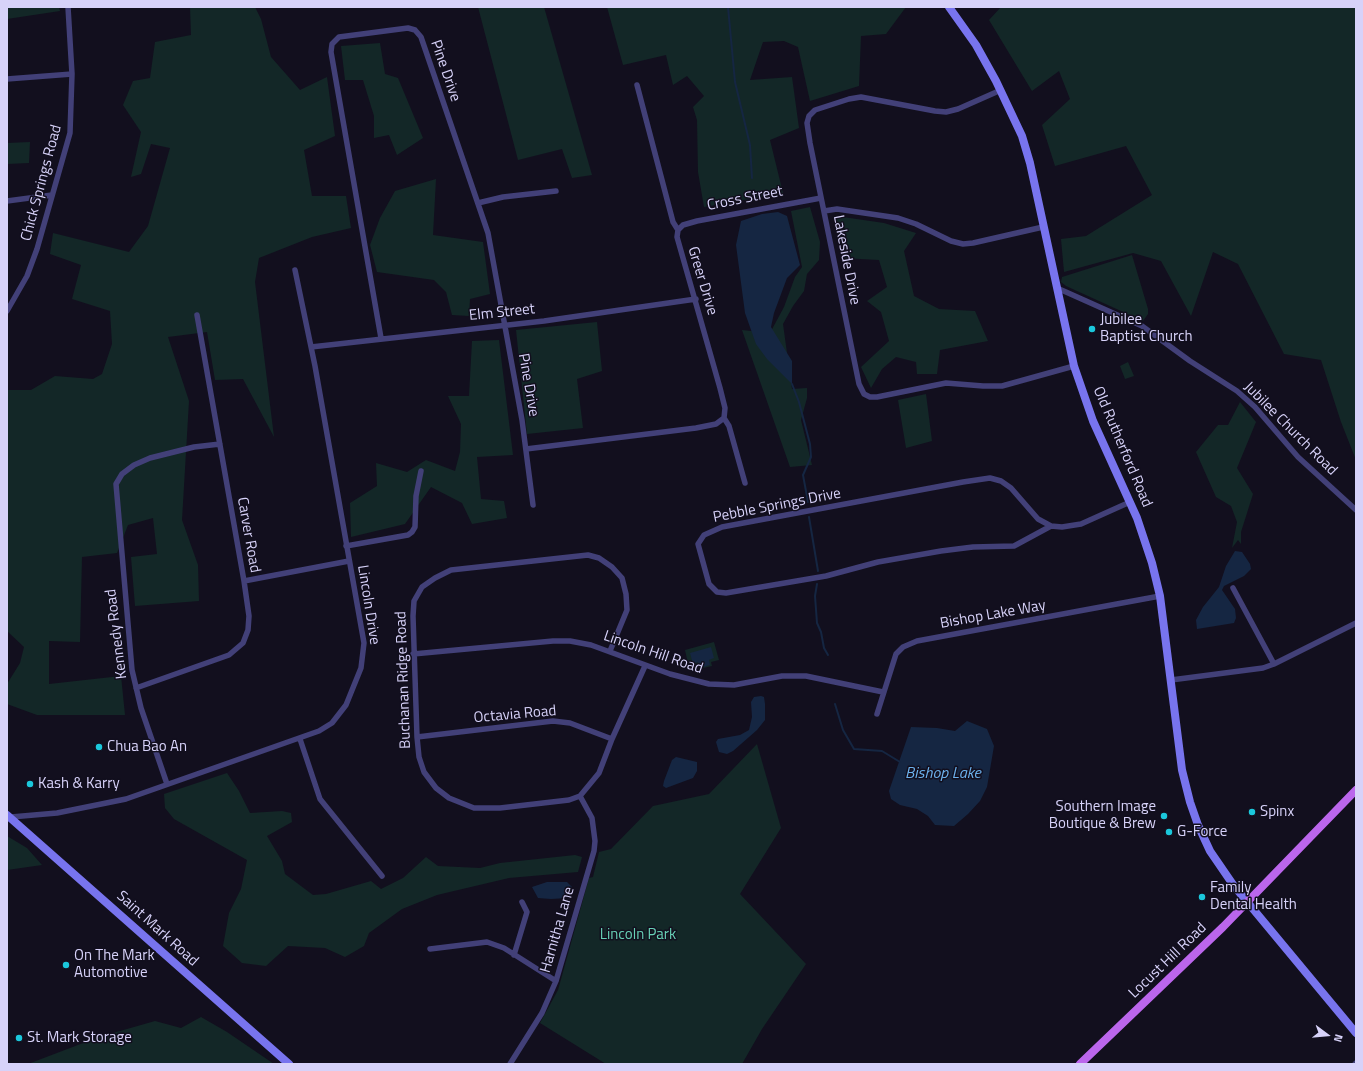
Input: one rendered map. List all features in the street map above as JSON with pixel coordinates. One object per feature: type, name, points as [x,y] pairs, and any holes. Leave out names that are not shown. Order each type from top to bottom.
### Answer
[{"type":"main road","name":"Locust Hill Road","points":[[1080,1064],[1247,903],[1356,790]]},
{"type":"street","name":"Chick Springs Road","points":[[7,311],[33,262],[70,133],[72,74],[68,7]]},
{"type":"street","name":"Old Rutherford Road","points":[[949,7],[976,45],[1001,90],[1024,143],[1074,366],[1094,421],[1130,502],[1145,541],[1160,596],[1182,770],[1190,802],[1208,847],[1220,866],[1247,903],[1356,1033]]},
{"type":"street","name":"Pine Drive","points":[[381,338],[331,52],[332,44],[339,37],[408,28],[415,30],[420,34],[491,245],[526,449],[533,505]]},
{"type":"street","points":[[7,79],[72,74]]},
{"type":"street","name":"Greer Drive","points":[[636,86],[672,222],[678,230],[676,237],[696,299],[720,388],[725,408],[724,418],[729,426],[745,483]]},
{"type":"street","name":"Lakeside Drive","points":[[1001,90],[958,109],[946,112],[861,97],[849,99],[813,112],[809,116],[807,123],[821,198],[860,389],[867,396],[877,397],[946,383],[1002,386],[1074,366]]},
{"type":"street","points":[[478,203],[503,197],[556,190]]},
{"type":"street","points":[[7,201],[52,196]]},
{"type":"street","name":"Cross Street","points":[[678,230],[683,224],[821,198]]},
{"type":"street","points":[[824,211],[837,209],[898,218],[916,224],[951,241],[963,244],[1043,227]]},
{"type":"street","name":"Lincoln Drive","points":[[9,816],[57,813],[100,806],[126,799],[300,739],[327,726],[341,713],[348,701],[361,668],[364,651],[363,636],[311,347],[295,270]]},
{"type":"street","name":"Jubilee Church Road","points":[[1056,288],[1142,326],[1190,361],[1237,391],[1255,407],[1298,457],[1356,510]]},
{"type":"street","name":"Elm Street","points":[[311,347],[628,310],[696,299]]},
{"type":"street","name":"Carver Road","points":[[136,688],[225,656],[240,646],[246,638],[249,621],[244,581],[197,315]]},
{"type":"street","points":[[526,449],[696,428],[716,424],[724,418]]},
{"type":"street","name":"Kennedy Road","points":[[167,784],[136,688],[128,648],[116,484],[120,476],[134,466],[150,458],[194,447],[220,444]]},
{"type":"street","points":[[346,546],[408,535],[412,532],[415,527],[416,496],[421,471]]},
{"type":"street","name":"Pebble Springs Drive","points":[[1051,526],[1019,544],[1009,547],[973,547],[941,551],[864,565],[826,576],[726,593],[715,591],[709,584],[698,544],[704,535],[722,526],[981,479],[994,479],[1005,483],[1016,493],[1038,519],[1051,526],[1062,527],[1081,524],[1130,502]]},
{"type":"street","name":"Buchanan Ridge Road","points":[[580,796],[569,800],[500,808],[474,808],[449,798],[436,788],[424,772],[419,757],[413,654],[414,601],[422,587],[451,570],[588,555],[599,558],[612,567],[622,578],[626,594],[627,610],[610,651]]},
{"type":"street","points":[[244,581],[349,561]]},
{"type":"street","points":[[1233,588],[1274,664]]},
{"type":"street","name":"Bishop Lake Way","points":[[877,714],[896,654],[903,646],[916,641],[1160,596]]},
{"type":"street","points":[[1171,680],[1263,668],[1356,623]]},
{"type":"street","name":"Lincoln Hill Road","points":[[413,654],[553,641],[570,641],[591,645],[610,651],[645,666],[690,680],[709,684],[734,685],[782,676],[806,676],[883,692]]},
{"type":"street","points":[[580,796],[599,773],[612,739],[645,666]]},
{"type":"street","name":"Octavia Road","points":[[417,737],[553,721],[570,723],[612,739]]},
{"type":"street","points":[[300,739],[320,799],[382,876]]},
{"type":"street","name":"Harnitha Lane","points":[[510,1064],[542,1013],[556,981],[595,841],[592,818],[580,796]]},
{"type":"street","name":"Saint Mark Road","points":[[9,816],[289,1064]]},
{"type":"street","points":[[514,955],[526,912],[522,902]]},
{"type":"street","points":[[430,949],[487,942],[514,955],[556,981]]},
{"type":"green space","points":[[7,7],[59,7],[60,11],[7,19]]},
{"type":"green space","points":[[190,7],[255,7],[261,19],[271,57],[300,90],[327,77],[335,136],[304,150],[312,196],[346,196],[351,228],[312,237],[259,258],[255,282],[274,437],[243,379],[215,380],[207,332],[168,337],[189,401],[182,520],[198,565],[199,601],[135,606],[131,557],[157,554],[153,518],[128,525],[117,553],[82,557],[80,642],[49,641],[49,684],[121,676],[125,715],[37,715],[7,704],[7,684],[20,663],[24,647],[7,631],[7,390],[31,390],[55,376],[93,379],[102,374],[112,344],[110,311],[72,299],[81,265],[50,254],[53,233],[129,252],[148,226],[170,148],[151,144],[141,174],[131,177],[141,132],[123,105],[133,81],[150,78],[155,42],[191,35]]},
{"type":"green space","points":[[478,7],[544,7],[592,175],[572,178],[562,149],[518,160]]},
{"type":"green space","points":[[607,7],[906,7],[886,34],[861,36],[859,86],[810,101],[798,47],[784,41],[763,42],[750,80],[792,77],[799,128],[770,140],[783,193],[704,207],[698,172],[697,120],[693,107],[704,96],[687,76],[673,85],[666,55],[623,65]]},
{"type":"green space","points":[[1001,7],[1356,7],[1356,460],[1341,422],[1321,360],[1284,354],[1238,264],[1213,252],[1191,316],[1161,261],[1133,253],[1064,272],[1061,239],[1086,236],[1152,195],[1126,146],[1055,166],[1042,125],[1070,99],[1059,71],[1032,91],[989,20]]},
{"type":"green space","points":[[380,43],[385,74],[398,78],[423,138],[397,155],[389,135],[374,138],[374,116],[363,80],[345,80],[341,46]]},
{"type":"green space","points":[[30,142],[29,163],[7,164],[7,143]]},
{"type":"green space","points":[[436,179],[433,235],[483,242],[490,294],[470,299],[469,316],[452,315],[446,292],[434,280],[377,272],[370,245],[380,218],[395,191]]},
{"type":"green space","points":[[810,207],[820,242],[819,260],[807,274],[804,291],[793,306],[783,324],[792,389],[807,388],[807,398],[801,420],[812,465],[790,467],[742,330],[770,333],[784,307],[795,277],[802,267],[791,211]]},
{"type":"green space","points":[[836,216],[884,223],[916,233],[904,251],[914,296],[939,309],[975,311],[988,341],[940,350],[937,374],[917,374],[916,362],[896,357],[882,369],[871,388],[861,367],[889,341],[881,312],[867,301],[887,287],[879,260],[842,258]]},
{"type":"green space","points":[[1132,255],[1148,309],[1148,314],[1143,321],[1066,286],[1061,282],[1062,277]]},
{"type":"green space","points":[[597,322],[602,371],[577,379],[583,428],[527,434],[516,330]]},
{"type":"green space","points":[[499,340],[513,455],[477,457],[481,499],[504,501],[507,518],[472,524],[462,503],[431,487],[405,524],[351,537],[350,503],[377,486],[376,463],[407,472],[426,460],[455,471],[460,452],[461,424],[448,396],[469,396],[472,341]]},
{"type":"green space","points":[[1128,362],[1134,376],[1125,379],[1120,366]]},
{"type":"green space","points":[[926,394],[932,441],[906,448],[898,400]]},
{"type":"green space","points":[[1240,402],[1256,422],[1237,468],[1253,494],[1241,532],[1241,544],[1238,540],[1232,548],[1237,522],[1231,506],[1216,497],[1196,452],[1218,425],[1228,425]]},
{"type":"green space","points":[[714,642],[719,660],[711,662],[712,666],[699,669],[698,666],[689,668],[685,650]]},
{"type":"green space","name":"Lincoln Park","points":[[757,744],[781,828],[740,894],[806,964],[762,1029],[742,1064],[606,1064],[540,1023],[558,990],[589,878],[593,877],[599,852],[611,849],[653,806],[709,794]]},
{"type":"green space","points":[[227,773],[239,791],[250,813],[282,811],[291,813],[292,822],[267,836],[282,861],[285,874],[313,895],[326,894],[371,881],[381,889],[403,878],[426,857],[438,866],[480,868],[500,863],[575,855],[582,857],[578,872],[509,878],[437,895],[402,909],[369,933],[364,946],[345,957],[325,948],[288,946],[266,966],[242,963],[223,946],[229,913],[241,889],[247,860],[174,819],[165,808],[164,794]]},
{"type":"green space","points":[[7,836],[27,848],[42,865],[7,870]]},
{"type":"green space","points":[[201,1017],[227,1032],[274,1064],[28,1064],[99,1037],[155,1021],[181,1028]]},
{"type":"water","points":[[778,212],[787,216],[800,265],[787,278],[774,313],[771,327],[792,361],[792,384],[767,359],[756,344],[745,313],[736,245],[741,221],[762,214]]},
{"type":"water","points":[[1235,551],[1242,552],[1250,564],[1251,569],[1244,576],[1224,586],[1222,590],[1235,609],[1236,618],[1234,623],[1197,629],[1196,620],[1203,607],[1219,587],[1226,566]]},
{"type":"water","points":[[711,647],[714,658],[709,660],[710,665],[700,668],[698,662],[693,664],[690,653]]},
{"type":"water","points":[[754,697],[764,697],[765,720],[757,730],[733,751],[727,754],[719,752],[716,742],[718,739],[740,735],[749,730],[752,717],[751,702]]},
{"type":"water","name":"Bishop Lake","points":[[967,721],[987,729],[994,746],[987,787],[980,801],[968,814],[954,826],[935,825],[928,816],[917,809],[900,805],[891,799],[889,791],[911,727],[937,728],[955,731]]},
{"type":"water","points":[[676,757],[697,762],[697,771],[693,778],[666,788],[663,786],[664,781],[672,760]]},
{"type":"water","points":[[547,882],[567,882],[572,887],[570,895],[567,898],[538,898],[532,887]]},
{"type":"waterway","points":[[728,7],[735,82],[750,145],[752,178]]},
{"type":"waterway","points":[[792,384],[799,402],[810,444],[811,457],[803,475],[808,502]]},
{"type":"waterway","points":[[809,517],[818,571]]},
{"type":"waterway","points":[[817,584],[815,596],[817,623],[821,632],[824,648],[828,655]]},
{"type":"waterway","points":[[835,704],[843,730],[854,749],[882,751],[900,762]]},
{"type":"place","name":"Jubilee Baptist Church","points":[[1092,329]]},
{"type":"place","name":"Chua Bao An","points":[[99,747]]},
{"type":"place","name":"Kash & Karry","points":[[30,784]]},
{"type":"place","name":"Spinx","points":[[1252,812]]},
{"type":"place","name":"Southern Image Boutique & Brew","points":[[1164,816]]},
{"type":"place","name":"G-Force","points":[[1169,832]]},
{"type":"place","name":"Family Dental Health","points":[[1202,897]]},
{"type":"place","name":"On The Mark Automotive","points":[[66,965]]},
{"type":"place","name":"St. Mark Storage","points":[[19,1038]]}]
